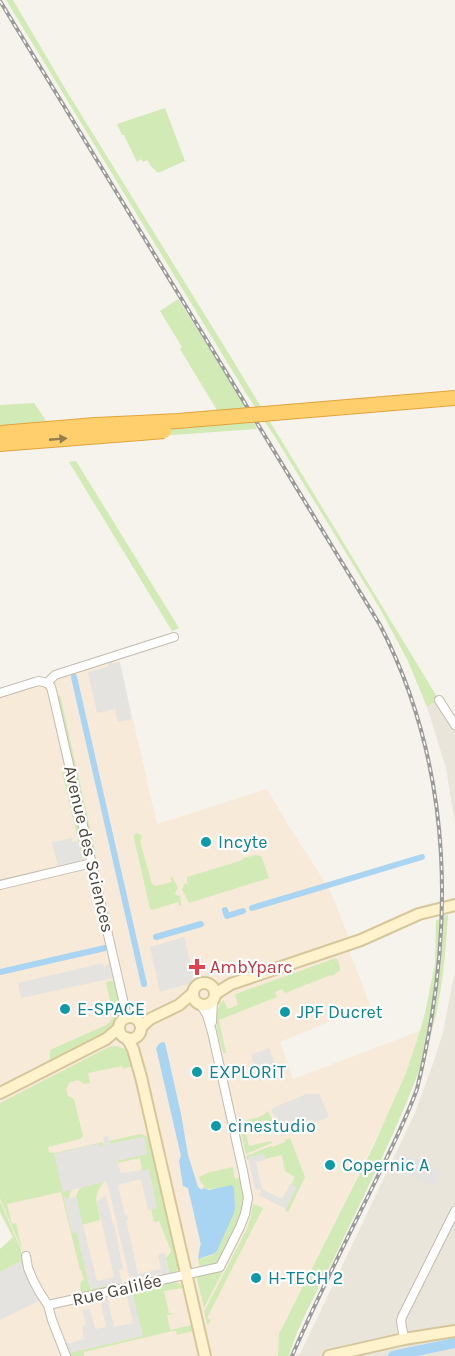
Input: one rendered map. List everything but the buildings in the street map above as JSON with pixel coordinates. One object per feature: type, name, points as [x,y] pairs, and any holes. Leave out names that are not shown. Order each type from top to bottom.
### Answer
[{"type":"highway","points":[[0,433],[455,398]]},
{"type":"highway","points":[[0,444],[455,406]]},
{"type":"street","points":[[0,693],[39,681],[47,683],[56,675],[174,637]]},
{"type":"street","name":"Avenue des Sciences","points":[[47,683],[53,694],[92,863],[139,1023],[140,1071]]},
{"type":"street","points":[[439,700],[455,726]]},
{"type":"street","points":[[0,885],[92,863]]},
{"type":"street","points":[[123,1034],[122,1021],[139,1023],[179,1005],[197,1000],[207,1005],[213,993],[231,984],[361,940],[419,914],[455,905]]},
{"type":"street","points":[[200,984],[207,984],[213,993],[212,1032],[207,1015],[197,1000],[194,989],[200,984]]},
{"type":"street","points":[[0,1093],[105,1039],[123,1034],[136,1038],[139,1023]]},
{"type":"street","name":"Rue Galilée","points":[[48,1305],[220,1266],[240,1227],[248,1198],[212,1032]]},
{"type":"street","name":"Avenue des Sciences","points":[[123,1034],[131,1045],[140,1071],[205,1356]]},
{"type":"street","points":[[404,1339],[402,1317],[455,1212]]},
{"type":"street","points":[[26,1257],[33,1280],[48,1305],[66,1356]]},
{"type":"street","points":[[329,1356],[404,1339],[455,1331]]},
{"type":"shaded area","points":[[118,655],[157,824],[267,789],[330,890],[353,948],[350,953],[370,1005],[280,1042],[293,1079],[420,1031],[389,1113],[279,1334],[278,1356],[0,1356],[0,1249],[13,1238],[0,1213],[0,693],[49,680]]},
{"type":"shaded area","points":[[110,657],[113,664],[120,662],[132,719],[118,722],[115,709],[97,713],[88,672],[109,666],[106,659]]},
{"type":"shaded area","points":[[439,700],[455,725],[455,824],[446,768],[427,707]]},
{"type":"shaded area","points":[[71,838],[73,842],[78,841],[83,861],[58,866],[52,842]]},
{"type":"shaded area","points":[[184,937],[195,982],[160,992],[150,947]]},
{"type":"shaded area","points":[[114,960],[118,977],[21,998],[18,983],[103,963],[104,968]]},
{"type":"shaded area","points":[[455,970],[455,1356],[295,1356],[300,1354],[415,1113],[443,1032]]},
{"type":"shaded area","points":[[269,1048],[279,1074],[260,1081],[251,1055]]},
{"type":"shaded area","points":[[306,1094],[319,1094],[329,1117],[283,1136],[271,1109]]},
{"type":"shaded area","points":[[108,1136],[110,1144],[144,1137],[147,1154],[117,1161],[121,1173],[149,1169],[157,1208],[148,1210],[141,1179],[118,1185],[128,1219],[126,1220],[138,1274],[161,1269],[158,1254],[163,1253],[170,1275],[163,1276],[162,1273],[140,1279],[141,1281],[135,1283],[133,1276],[129,1276],[108,1185],[104,1182],[63,1192],[54,1154],[99,1143],[100,1146],[105,1145],[103,1137]]},
{"type":"shaded area","points":[[264,1154],[265,1160],[256,1162],[262,1189],[282,1199],[290,1184],[297,1187],[286,1209],[259,1195],[260,1189],[255,1190],[248,1157]]},
{"type":"shaded area","points":[[404,1154],[441,1172],[434,1186],[397,1169]]},
{"type":"shaded area","points":[[106,1195],[123,1269],[119,1270],[122,1283],[90,1289],[77,1234],[72,1232],[64,1197],[76,1197],[97,1281],[114,1277],[97,1202]]},
{"type":"shaded area","points":[[20,1262],[22,1266],[25,1265],[41,1300],[0,1320],[0,1272]]},
{"type":"shaded area","points":[[132,1291],[143,1336],[68,1353],[64,1342],[84,1339],[82,1326],[86,1325],[82,1310],[90,1309],[95,1329],[106,1327],[100,1299],[107,1297],[114,1327],[133,1323],[126,1293]]},
{"type":"green space","points":[[6,0],[13,0],[439,700],[427,707],[408,661],[379,607]]},
{"type":"green space","points":[[165,108],[185,161],[158,173],[147,160],[143,162],[141,159],[137,162],[117,124]]},
{"type":"green space","points":[[178,299],[257,429],[62,443],[0,451],[0,405],[34,403],[47,422],[218,412],[160,311]]},
{"type":"green space","points":[[76,461],[179,628],[172,631],[69,462]]},
{"type":"green space","points":[[60,695],[95,850],[92,851],[57,696]]},
{"type":"green space","points":[[67,771],[86,852],[83,861],[62,772]]},
{"type":"green space","points":[[137,833],[142,837],[140,841],[152,884],[156,886],[172,882],[170,877],[173,878],[178,888],[175,893],[180,896],[181,905],[179,906],[178,902],[150,909],[134,838]]},
{"type":"green space","points":[[256,855],[261,856],[269,878],[189,903],[182,890],[185,883],[190,886],[187,883],[187,877]]},
{"type":"green space","points":[[448,915],[444,965],[436,1015],[417,1076],[378,1165],[304,1316],[289,1356],[278,1356],[279,1334],[374,1145],[406,1073],[425,1013],[435,964],[436,920]]},
{"type":"green space","points":[[336,958],[340,970],[332,976],[285,993],[282,989],[275,992],[277,997],[219,1020],[226,1053],[223,1053],[216,1019],[223,1000],[228,1009],[238,1005],[236,994]]},
{"type":"green space","points":[[115,980],[122,1012],[114,1027],[109,1033],[50,1064],[50,1050],[111,1021],[113,1015],[106,982]]},
{"type":"green space","points":[[116,1046],[129,1050],[133,1066],[88,1073],[90,1083],[84,1084],[78,1080],[70,1082],[66,1089],[68,1096],[74,1099],[83,1136],[80,1139],[48,1147],[49,1152],[54,1153],[103,1142],[104,1147],[63,1191],[72,1189],[69,1198],[64,1198],[72,1232],[77,1233],[90,1289],[116,1283],[117,1287],[84,1294],[80,1287],[81,1281],[84,1280],[61,1192],[7,1204],[12,1224],[16,1223],[22,1250],[0,1198],[0,1103],[109,1047]]},
{"type":"green space","points":[[268,1111],[273,1121],[269,1121],[269,1125],[266,1120],[244,1125],[249,1146],[271,1141],[272,1143],[246,1154],[239,1123],[261,1116]]},
{"type":"green space","points":[[140,1134],[147,1136],[150,1140],[178,1266],[177,1271],[170,1275],[166,1258],[171,1251],[159,1221],[154,1222],[151,1209],[157,1208],[142,1170],[140,1158],[118,1163],[117,1160],[147,1154],[144,1137],[110,1144],[109,1141]]},
{"type":"green space","points":[[290,1138],[305,1177],[288,1212],[285,1210],[296,1187],[291,1185],[295,1177],[285,1171],[282,1155],[265,1159],[264,1154],[247,1160],[246,1156],[285,1142]]},
{"type":"green space","points":[[233,1167],[235,1179],[242,1177],[245,1198],[243,1212],[219,1264],[200,1268],[198,1259],[213,1255],[217,1251],[235,1207],[234,1188],[203,1188],[205,1186],[199,1177]]},
{"type":"green space","points":[[104,1182],[96,1197],[100,1220],[82,1225],[77,1193],[87,1186]]},
{"type":"green space","points":[[0,1201],[21,1250],[23,1265],[20,1262],[0,1272],[0,1249],[13,1237],[0,1212]]},
{"type":"green space","points":[[253,1204],[263,1208],[207,1318],[211,1320],[207,1325],[204,1312],[247,1229]]},
{"type":"green space","points":[[224,1269],[204,1308],[196,1275]]},
{"type":"green space","points":[[173,1282],[179,1283],[183,1288],[164,1291],[169,1313],[175,1314],[167,1315],[170,1330],[192,1325],[193,1331],[177,1335],[176,1331],[172,1331],[84,1352],[84,1356],[70,1356],[68,1353],[142,1336],[132,1291]]},
{"type":"water","points":[[163,1042],[181,1114],[188,1155],[198,1187],[202,1190],[203,1188],[209,1190],[232,1185],[234,1188],[234,1213],[217,1251],[198,1259],[201,1245],[188,1188],[183,1186],[179,1161],[181,1156],[156,1048]]},
{"type":"waterway","points":[[74,677],[144,984]]},
{"type":"waterway","points":[[252,908],[422,857]]},
{"type":"waterway","points":[[225,910],[227,916],[243,911]]},
{"type":"waterway","points":[[156,937],[201,924]]},
{"type":"waterway","points":[[0,972],[105,948]]},
{"type":"waterway","points":[[393,1356],[455,1343]]},
{"type":"railway","points":[[0,1],[380,625],[405,680],[423,737],[435,794],[441,853],[442,912],[438,971],[417,1089],[397,1137],[292,1356]]},
{"type":"place","name":"Incyte","points":[[206,842]]},
{"type":"place","name":"AmbYparc","points":[[197,967]]},
{"type":"place","name":"E-SPACE","points":[[65,1009]]},
{"type":"place","name":"JPF Ducret","points":[[285,1012]]},
{"type":"place","name":"EXPLORiT","points":[[197,1072]]},
{"type":"place","name":"cinestudio","points":[[216,1126]]},
{"type":"place","name":"Copernic A","points":[[330,1165]]},
{"type":"place","name":"H-TECH 2","points":[[256,1278]]}]
